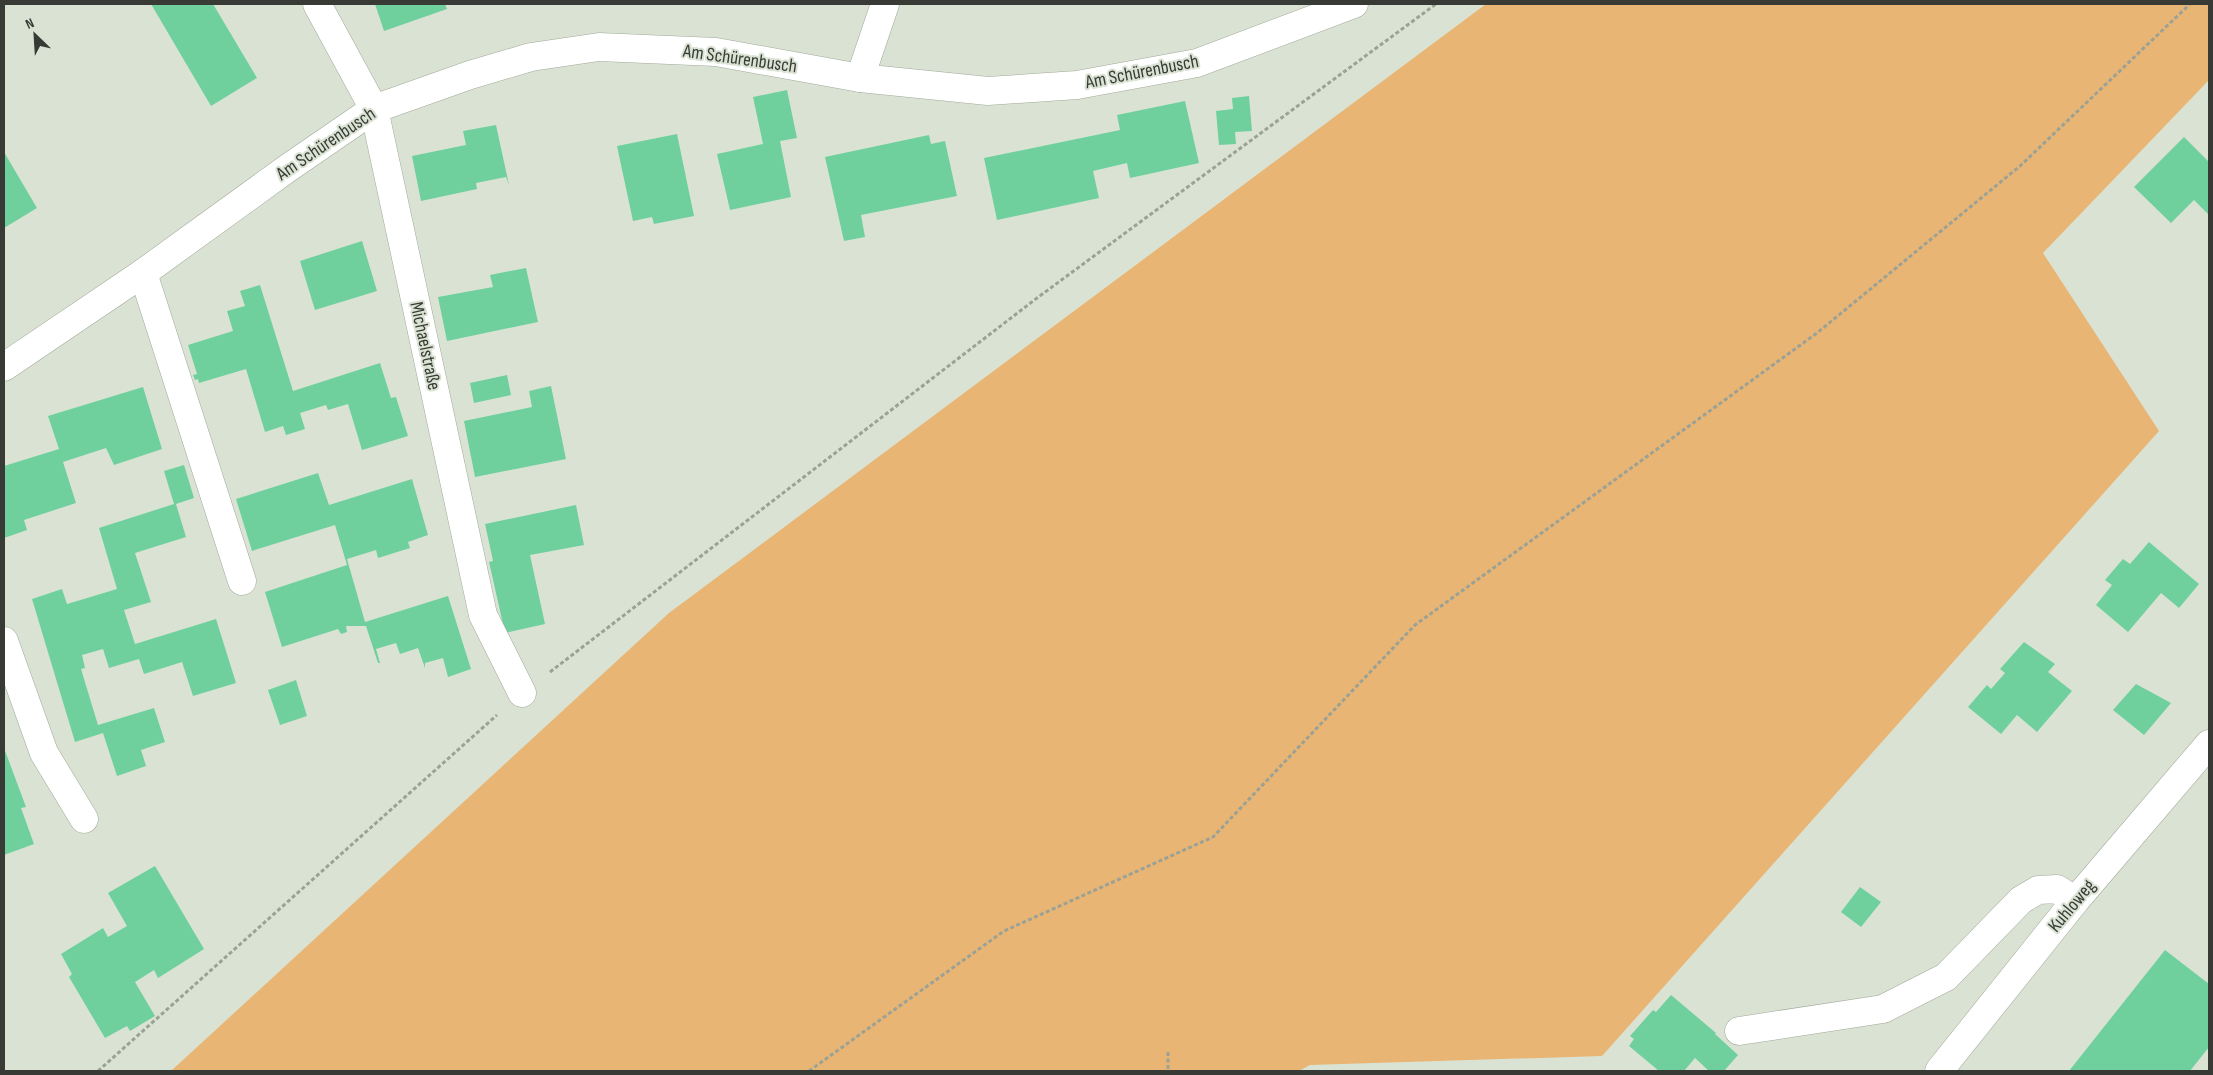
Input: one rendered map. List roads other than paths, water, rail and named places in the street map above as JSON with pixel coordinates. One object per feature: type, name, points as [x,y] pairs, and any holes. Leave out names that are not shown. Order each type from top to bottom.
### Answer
[{"type":"street","name":"Michaelstraße","points":[[317,4],[374,109],[483,615],[522,693]]},
{"type":"street","points":[[860,78],[885,4]]},
{"type":"street","name":"Am Schürenbusch","points":[[4,368],[143,273],[288,168],[374,109],[470,75],[532,57],[599,47],[716,52],[860,78],[988,90],[1077,85],[1197,63],[1354,4]]},
{"type":"street","points":[[143,273],[242,581]]},
{"type":"street","points":[[4,641],[44,753],[84,820]]},
{"type":"street","name":"Kuhloweg","points":[[1939,1071],[2075,901],[2209,744]]},
{"type":"street","points":[[1739,1031],[1883,1009],[1946,977],[2021,900],[2038,890],[2057,889],[2075,901]]}]
